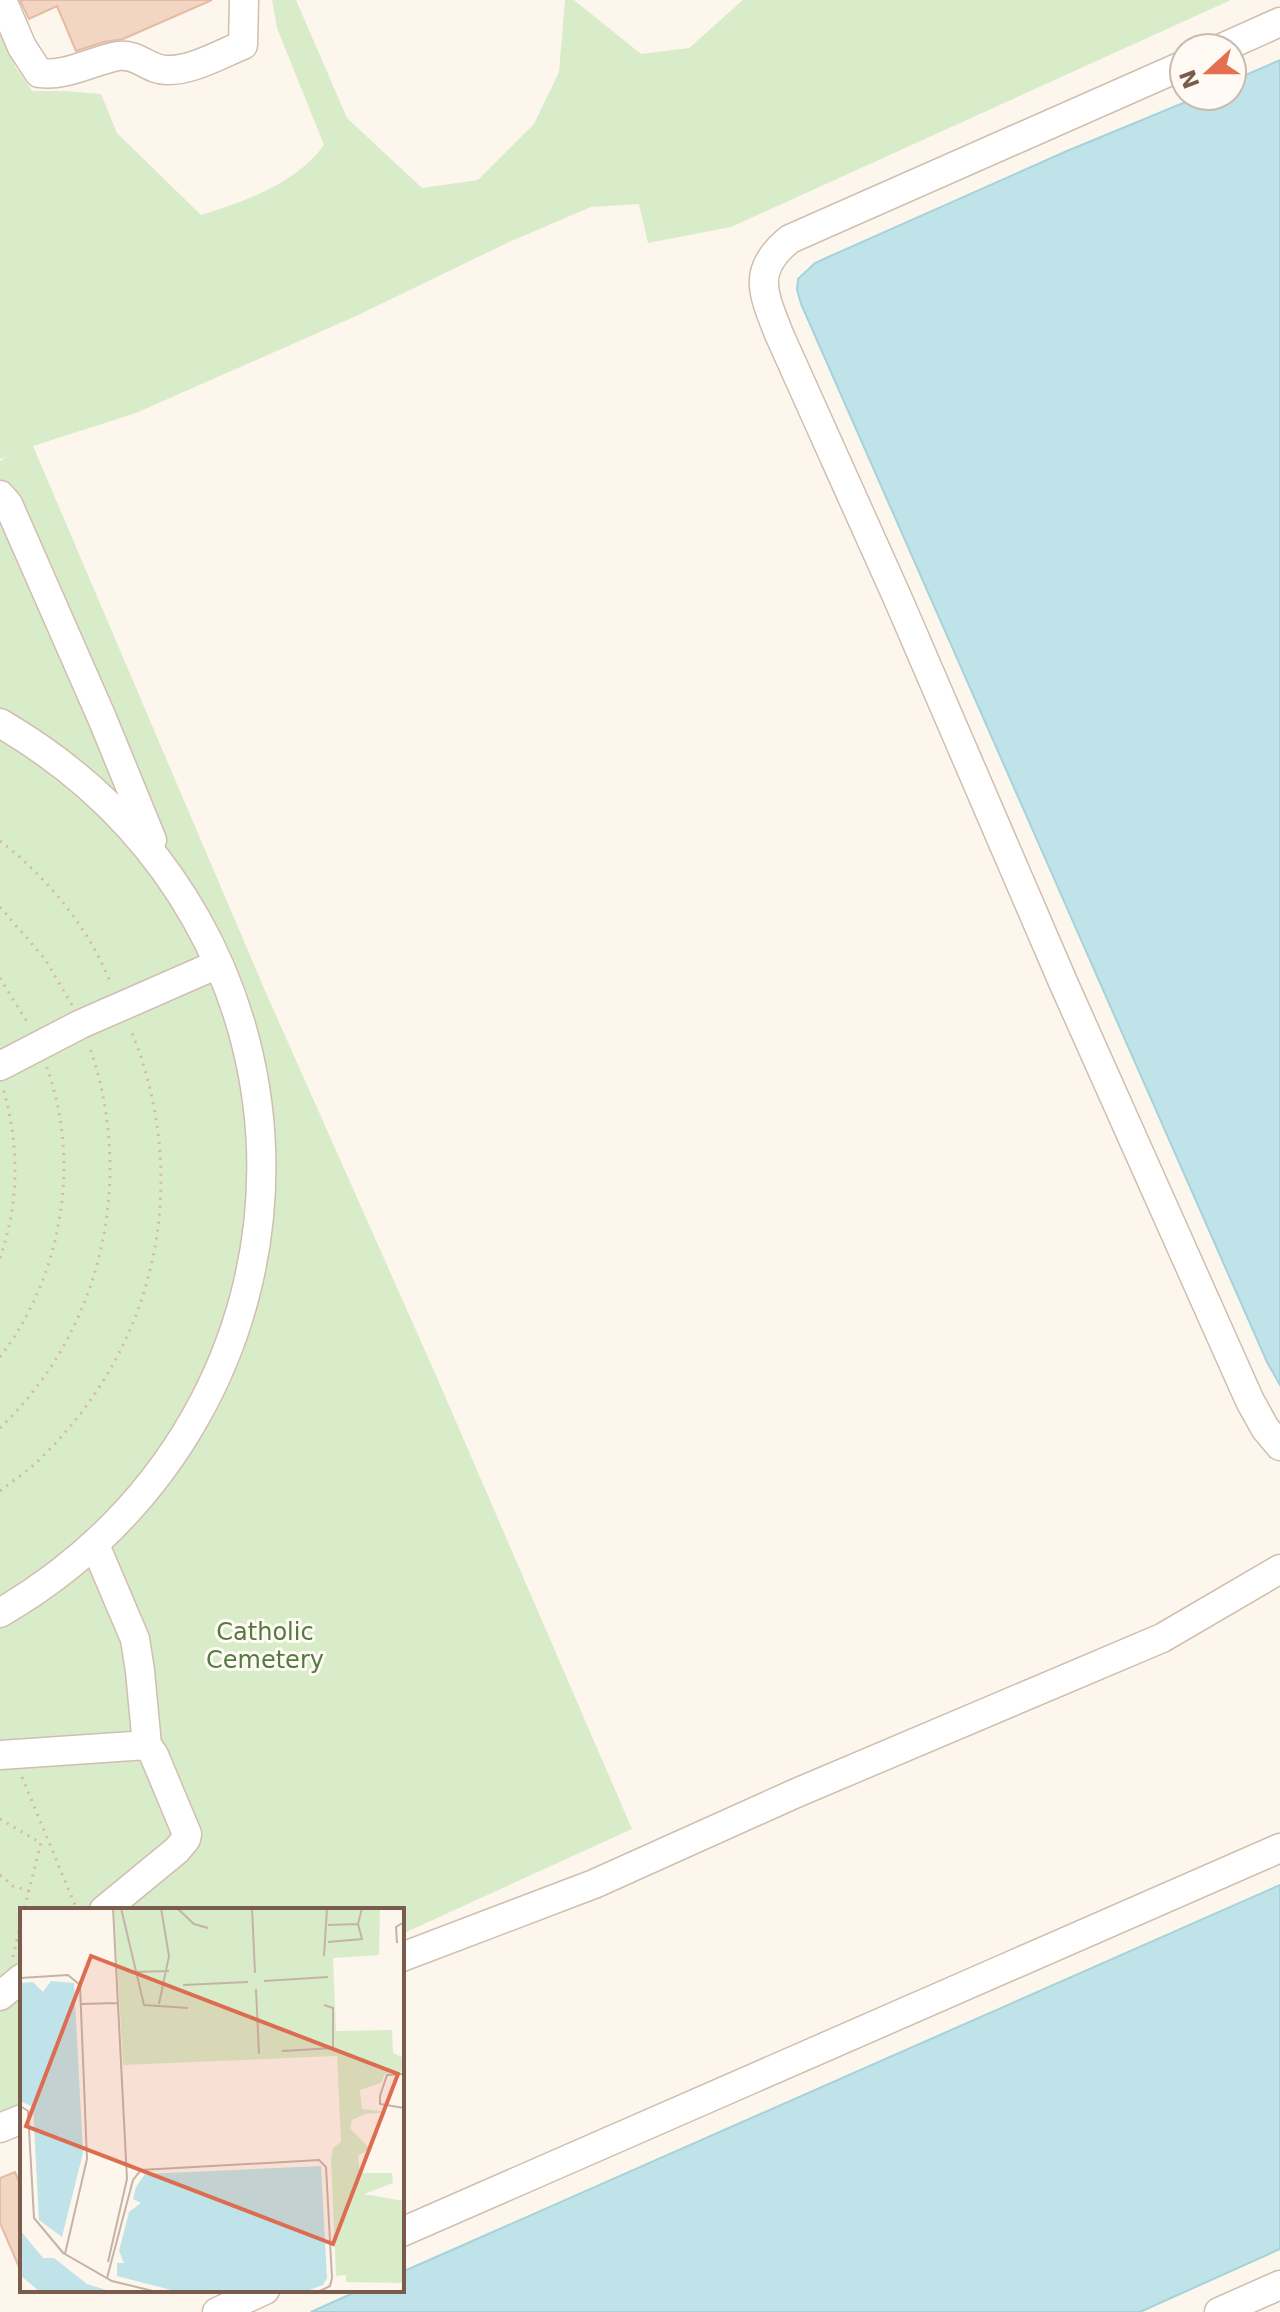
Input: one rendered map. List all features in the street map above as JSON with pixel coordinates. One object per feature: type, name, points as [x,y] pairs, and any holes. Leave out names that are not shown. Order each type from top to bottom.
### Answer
[{"type":"lane","points":[[2,0],[29,59],[39,73],[53,75],[123,55],[139,58],[163,71],[190,67],[243,45],[244,0]]},
{"type":"lane","points":[[1248,36],[1280,22]]},
{"type":"lane","points":[[1168,72],[790,239],[769,259],[764,292],[779,334],[1250,1401],[1265,1428],[1280,1446]]},
{"type":"lane","points":[[0,495],[8,504],[102,718],[123,804],[139,837],[165,870],[203,931],[218,964],[240,1024],[255,1086],[259,1117],[260,1196],[250,1275],[238,1321],[222,1366],[194,1422],[149,1488],[95,1545],[51,1580],[0,1613]]},
{"type":"lane","points":[[0,723],[123,804]]},
{"type":"lane","points":[[0,1066],[38,1044],[218,964]]},
{"type":"lane","points":[[95,1545],[135,1639],[147,1745],[186,1829],[186,1839],[177,1850],[106,1908]]},
{"type":"lane","points":[[404,1956],[594,1884],[794,1794],[1162,1638],[1280,1569]]},
{"type":"lane","points":[[6,1755],[147,1745]]},
{"type":"lane","points":[[404,2231],[1280,1848]]},
{"type":"lane","points":[[1219,2312],[1280,2285]]},
{"type":"lane","points":[[217,2312],[261,2292]]},
{"type":"path","points":[[0,841],[42,879],[96,951],[142,1056],[161,1147],[161,1198],[155,1247],[130,1329],[94,1394],[63,1433],[32,1467],[0,1491]]},
{"type":"path","points":[[0,907],[45,959],[81,1024],[104,1095],[110,1145],[110,1195],[103,1245],[89,1293],[69,1338],[42,1380],[0,1428]]},
{"type":"path","points":[[0,978],[38,1044],[56,1099],[64,1184],[51,1255],[37,1295],[0,1357]]},
{"type":"path","points":[[0,1082],[10,1118],[15,1168],[11,1219],[0,1258]]},
{"type":"path","points":[[6,1755],[48,1840],[76,1908]]},
{"type":"path","points":[[0,1819],[41,1843]]},
{"type":"path","points":[[41,1843],[48,1840]]},
{"type":"path","points":[[25,1908],[41,1843]]},
{"type":"path","points":[[0,1875],[13,1886],[29,1891]]},
{"type":"path","points":[[9,1988],[20,1929]]},
{"type":"green space","name":"Catholic Cemetery","points":[[272,0],[296,0],[347,118],[422,188],[478,180],[534,124],[559,72],[565,0],[574,0],[641,54],[689,48],[743,0],[1231,0],[731,227],[648,243],[639,204],[591,207],[136,413],[33,446],[263,986],[632,1829],[404,1933],[404,1908],[20,1908],[20,2109],[0,2118],[0,461],[7,457],[0,459],[0,35],[16,68],[32,91],[101,94],[117,133],[201,215],[252,197],[284,181],[324,145],[277,28]]},
{"type":"water","points":[[1280,60],[1280,1385],[1267,1362],[797,290],[798,279],[815,263],[1168,109],[1168,112],[1248,112],[1248,74]]},
{"type":"water","points":[[1280,1885],[1280,2249],[1140,2312],[311,2312],[356,2292],[404,2292],[404,2271]]},
{"type":"building","points":[[20,0],[212,0],[123,39],[76,51],[57,6],[29,19]]},
{"type":"building","points":[[15,2172],[20,2184],[20,2269],[0,2223],[0,2178]]}]
